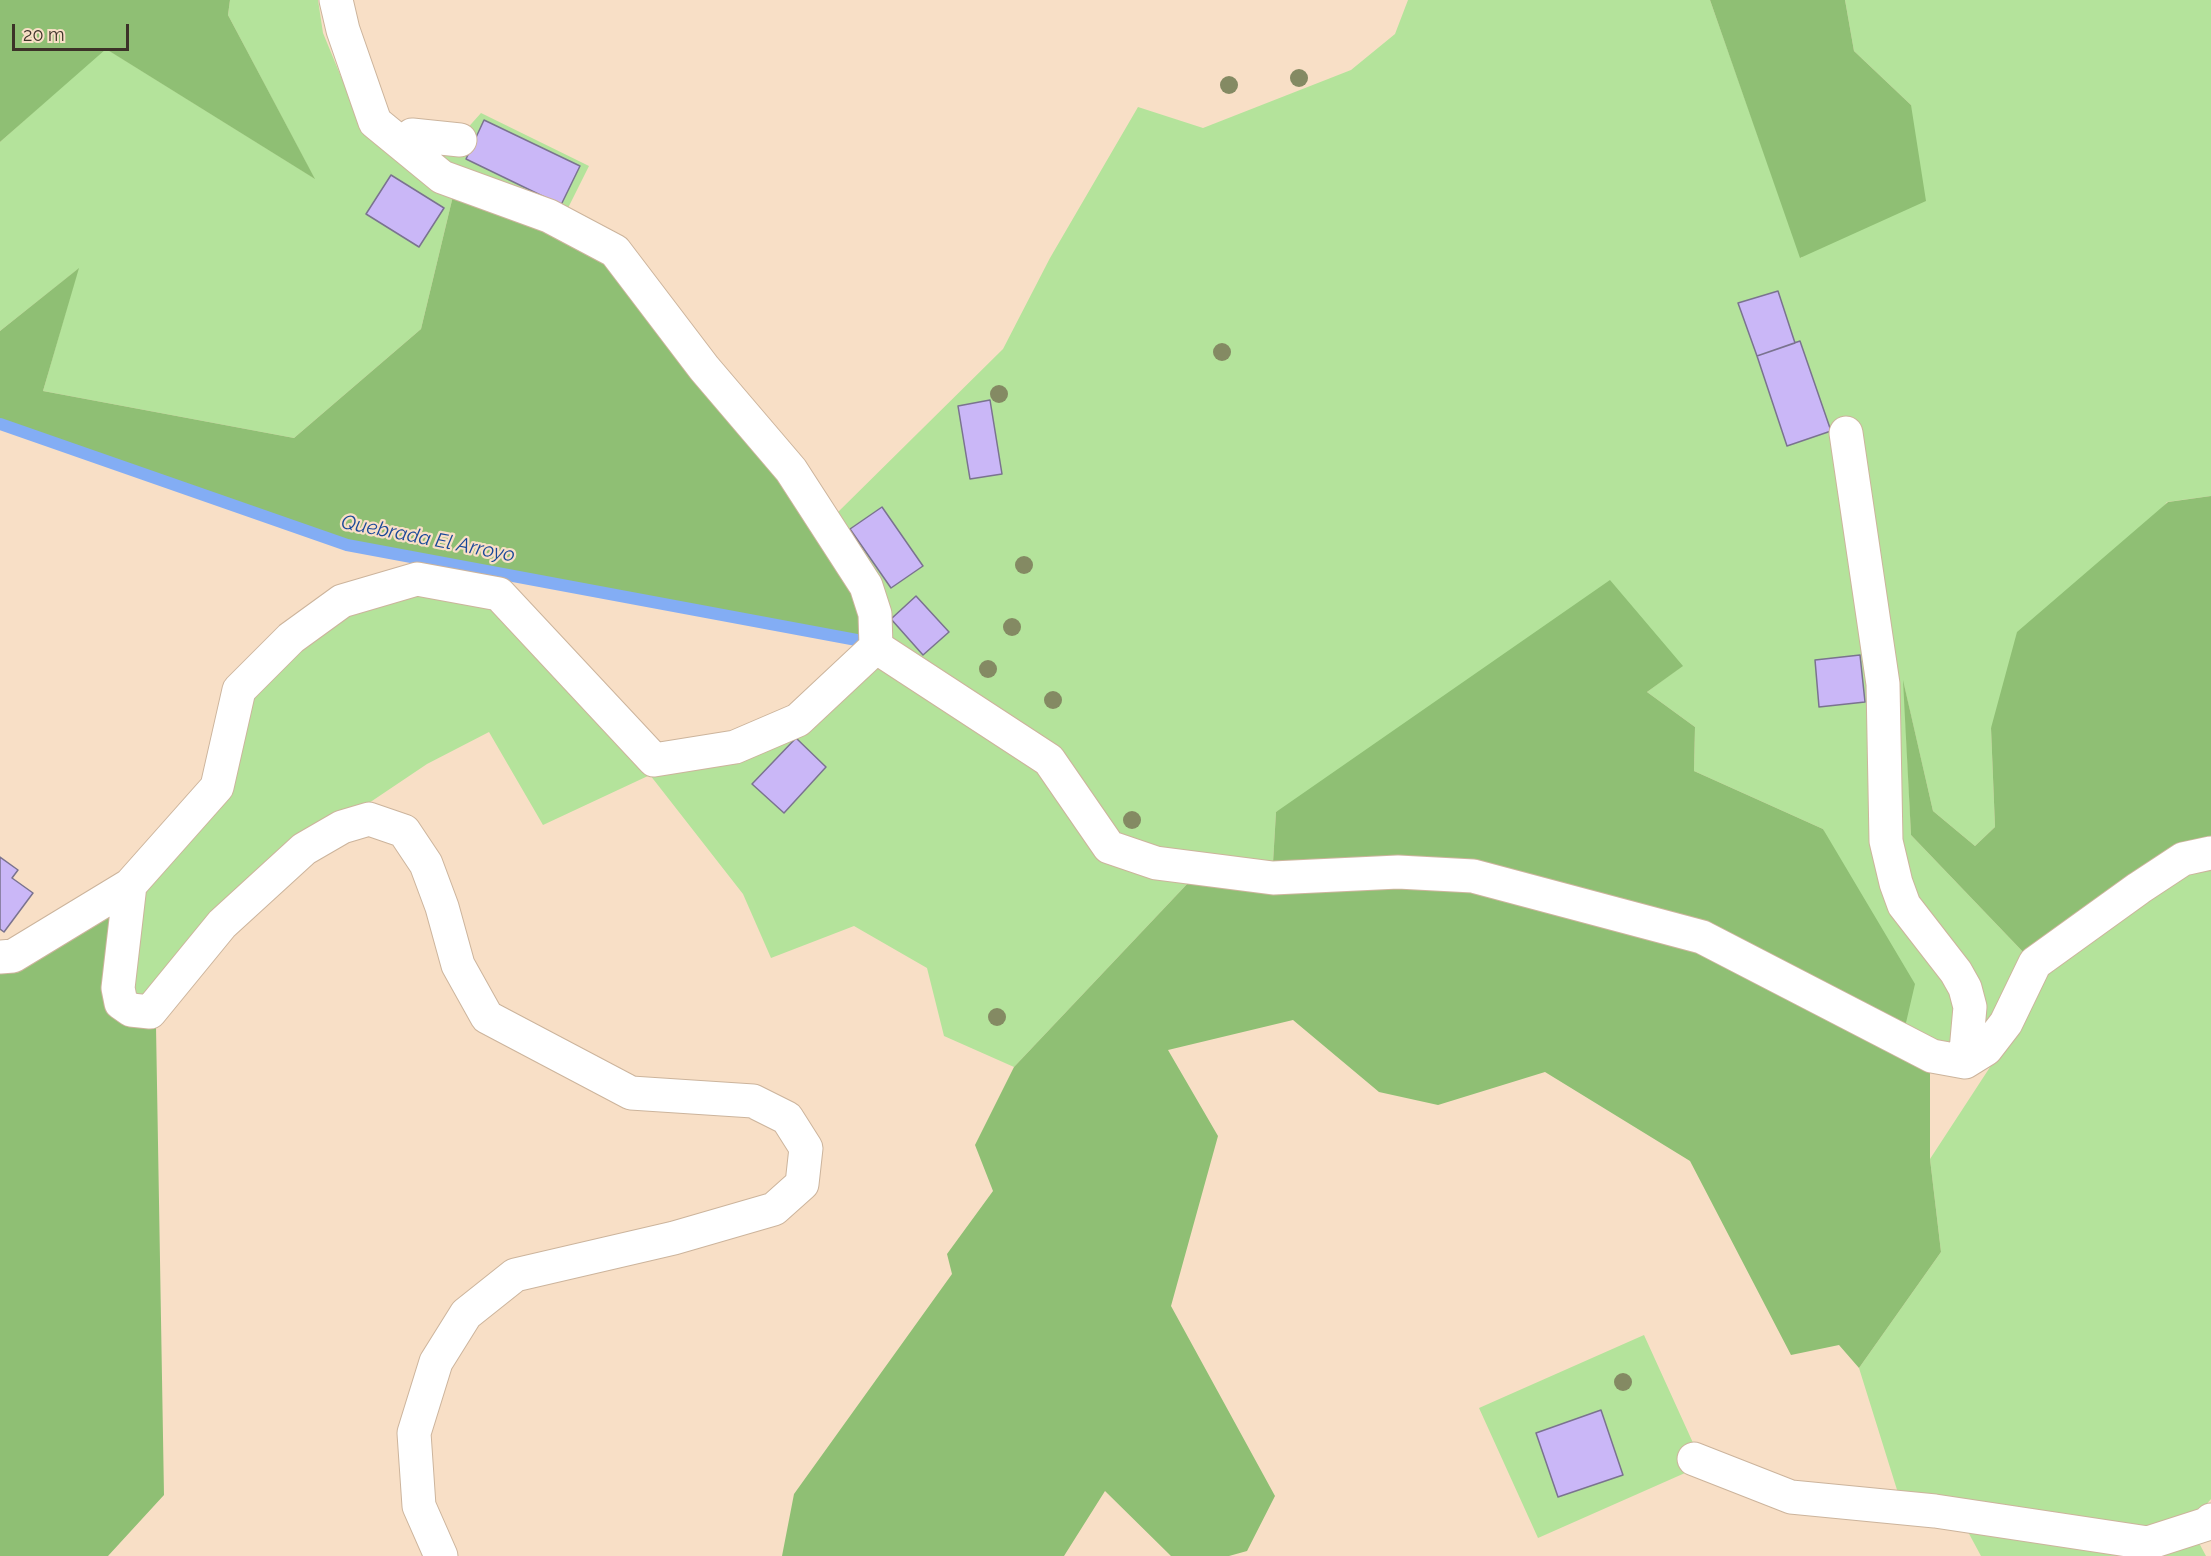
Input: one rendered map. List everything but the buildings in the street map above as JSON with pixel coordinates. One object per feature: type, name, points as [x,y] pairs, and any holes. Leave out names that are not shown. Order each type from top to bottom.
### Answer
[{"type":"street","points":[[0,957],[13,956],[130,885],[217,787],[239,690],[291,638],[342,601],[417,579],[500,594],[654,760],[735,747],[798,720],[876,647],[875,614],[866,586],[791,470],[704,368],[615,251],[549,216],[442,177],[375,122],[343,30],[336,0]]},
{"type":"street","points":[[402,144],[407,137],[412,135],[460,140]]},
{"type":"street","points":[[1846,434],[1883,684],[1886,841],[1904,905],[1956,972],[1965,988],[1970,1007],[1965,1062]]},
{"type":"street","points":[[876,647],[1049,760],[1109,847],[1156,863],[1273,878],[1398,872],[1473,876],[1702,937],[1932,1056],[1965,1062],[1986,1049],[2006,1023],[2035,963],[2183,859],[2211,853]]},
{"type":"street","points":[[130,885],[118,988],[121,1003],[131,1010],[150,1012],[222,924],[304,849],[342,827],[369,819],[404,831],[426,864],[442,907],[458,965],[487,1017],[631,1093],[753,1101],[788,1118],[806,1148],[802,1184],[774,1209],[674,1238],[515,1275],[466,1314],[436,1362],[414,1433],[419,1506],[441,1556]]},
{"type":"street","points":[[1694,1459],[1791,1497],[1935,1512],[2148,1543],[2210,1525]]},
{"type":"green space","points":[[0,0],[230,0],[228,15],[315,179],[106,49],[0,142]]},
{"type":"green space","points":[[230,0],[318,0],[323,33],[363,130],[453,196],[421,329],[294,438],[43,391],[78,269],[0,331],[0,142],[105,48],[314,178],[228,15]]},
{"type":"green space","points":[[1408,0],[1710,0],[1801,258],[1911,105],[1854,51],[1845,0],[2211,0],[2211,496],[2167,502],[1991,728],[1995,827],[1975,846],[1933,811],[1904,685],[1911,835],[2025,954],[1994,1015],[1982,1030],[1917,900],[1909,879],[1869,683],[1872,842],[1951,992],[1955,1006],[1952,1047],[1905,1027],[1823,829],[1694,771],[1695,727],[1647,692],[1682,666],[1276,812],[1273,863],[1159,849],[1120,835],[891,640],[836,514],[1003,349],[1050,258],[1138,107],[1203,128],[1351,70],[1395,34]]},
{"type":"green space","points":[[1710,0],[1845,0],[1854,51],[1911,105],[1926,201],[1800,258]]},
{"type":"green space","points":[[481,113],[589,166],[567,210],[451,165],[427,146],[464,132]]},
{"type":"green space","points":[[453,196],[544,228],[605,262],[778,476],[852,590],[860,616],[862,641],[347,545],[0,424],[0,331],[79,268],[43,391],[294,438],[421,329]]},
{"type":"green space","points":[[2211,496],[2211,838],[2025,954],[1911,835],[1903,680],[1933,811],[1975,846],[1995,827],[1991,728],[2017,632],[2168,502]]},
{"type":"green space","points":[[1610,580],[1683,666],[1647,692],[1695,727],[1694,771],[1823,829],[1915,984],[1905,1027],[1711,925],[1273,863],[1276,812]]},
{"type":"green space","points":[[416,595],[492,607],[650,774],[878,666],[1040,772],[1099,859],[1189,882],[1014,1067],[944,1036],[927,968],[854,926],[771,958],[743,894],[650,775],[543,825],[489,732],[427,764],[366,805],[144,997],[135,998],[132,989],[144,891],[252,698],[299,651],[348,616]]},
{"type":"green space","points":[[2211,867],[2211,1499],[2199,1513],[2147,1529],[1898,1493],[1859,1368],[1941,1252],[1930,1159],[1994,1061],[2046,973],[2188,872]]},
{"type":"green space","points":[[1189,882],[1468,890],[1696,951],[1930,1072],[1930,1159],[1941,1252],[1859,1368],[1839,1345],[1791,1355],[1690,1161],[1545,1072],[1438,1105],[1379,1092],[1293,1020],[1168,1050],[1218,1136],[1171,1306],[1275,1496],[1247,1551],[1229,1556],[1171,1556],[1105,1491],[1064,1556],[782,1556],[794,1494],[952,1274],[947,1254],[993,1191],[975,1145],[1014,1067]]},
{"type":"green space","points":[[113,913],[108,1011],[128,1026],[156,1026],[164,1495],[108,1556],[0,1556],[0,972]]},
{"type":"green space","points":[[1644,1335],[1694,1445],[1685,1473],[1538,1538],[1479,1408]]},
{"type":"green space","points":[[1967,1530],[2139,1556],[1981,1556]]},
{"type":"green space","points":[[2199,1543],[2206,1556],[2154,1556]]},
{"type":"waterway","name":"Quebrada El Arroyo","points":[[0,424],[347,545],[862,641]]}]
